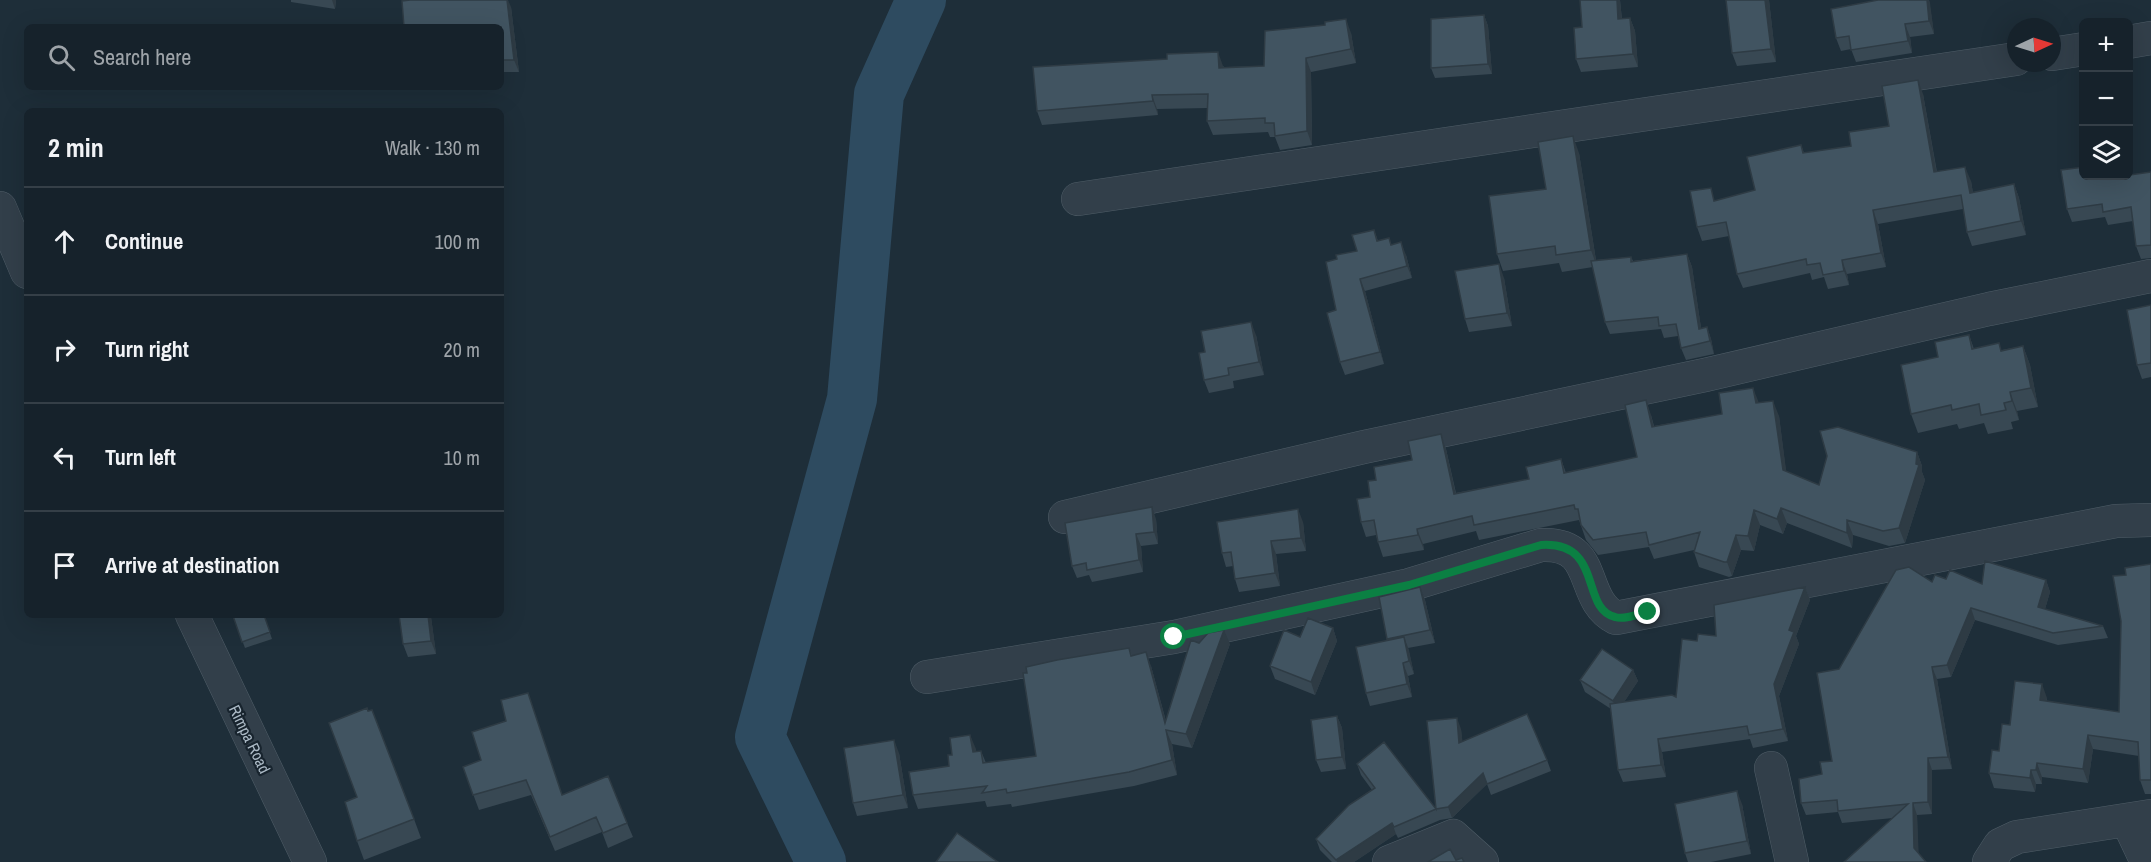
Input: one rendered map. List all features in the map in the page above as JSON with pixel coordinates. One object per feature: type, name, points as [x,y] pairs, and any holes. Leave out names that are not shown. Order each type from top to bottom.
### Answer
[{"type":"street","points":[[2133,41],[2151,39]]},
{"type":"street","points":[[2061,53],[2079,50]]},
{"type":"street","points":[[1078,199],[2007,60]]},
{"type":"street","points":[[0,208],[16,267]]},
{"type":"street","points":[[1065,517],[1364,447],[1705,375],[1989,309],[2151,276]]},
{"type":"street","points":[[927,677],[1174,637],[1409,585],[1541,545],[1558,544],[1573,552],[1583,564],[1604,612],[1616,618],[2116,521],[2151,520]]},
{"type":"street","name":"Rimpa Road","points":[[193,618],[310,862]]},
{"type":"street","points":[[1771,768],[1792,862]]},
{"type":"street","points":[[1989,862],[2000,845],[2017,837],[2139,819],[2147,862]]},
{"type":"street","points":[[1389,862],[1453,836],[1482,862]]},
{"type":"building","points":[[507,0],[514,60],[504,60],[504,24],[404,24],[402,1]]},
{"type":"building","points":[[1580,0],[1617,0],[1618,19],[1630,18],[1633,54],[1576,59],[1574,28],[1582,27]]},
{"type":"building","points":[[1726,0],[1765,0],[1771,49],[1732,53]]},
{"type":"building","points":[[1878,0],[1927,0],[1929,21],[1905,24],[1908,41],[1851,50],[1849,36],[1836,38],[1831,9]]},
{"type":"building","points":[[1484,15],[1488,64],[1431,68],[1431,19]]},
{"type":"building","points":[[1346,19],[1351,49],[1306,58],[1307,131],[1275,136],[1274,123],[1265,123],[1265,118],[1207,121],[1208,94],[1152,95],[1153,101],[1037,111],[1033,67],[1167,59],[1167,54],[1218,52],[1219,68],[1264,66],[1265,31],[1325,25],[1325,22]]},
{"type":"building","points":[[1918,80],[1934,172],[1965,167],[1970,193],[2014,184],[2021,221],[1967,232],[1961,195],[1873,210],[1881,253],[1842,260],[1844,271],[1823,275],[1820,263],[1807,265],[1806,259],[1737,274],[1726,222],[1697,227],[1690,191],[1711,188],[1714,201],[1755,190],[1747,157],[1801,145],[1803,153],[1851,146],[1849,132],[1889,126],[1882,86]]},
{"type":"building","points":[[1573,136],[1591,250],[1556,255],[1555,246],[1497,254],[1489,196],[1546,189],[1538,142]]},
{"type":"building","points":[[2079,168],[2079,180],[2133,180],[2133,175],[2151,172],[2151,245],[2136,246],[2131,207],[2103,212],[2102,204],[2067,209],[2061,170]]},
{"type":"building","points":[[1374,230],[1377,241],[1389,238],[1391,245],[1401,242],[1407,266],[1360,279],[1380,352],[1340,362],[1327,313],[1336,310],[1326,262],[1337,259],[1336,255],[1357,251],[1352,235]]},
{"type":"building","points":[[1687,254],[1699,329],[1707,327],[1710,341],[1681,348],[1676,324],[1659,326],[1658,317],[1605,322],[1591,261],[1631,257],[1631,262]]},
{"type":"building","points":[[1499,264],[1507,313],[1465,319],[1455,271]]},
{"type":"building","points":[[2151,305],[2151,363],[2137,365],[2127,310]]},
{"type":"building","points":[[1251,322],[1259,362],[1228,368],[1229,375],[1204,380],[1199,353],[1205,352],[1201,331]]},
{"type":"building","points":[[1969,335],[1972,349],[1999,343],[2001,351],[2023,346],[2031,388],[2010,392],[2012,401],[2004,403],[2006,410],[1981,415],[1979,404],[1952,410],[1951,405],[1911,414],[1901,365],[1938,357],[1935,342]]},
{"type":"building","points":[[1753,388],[1756,403],[1773,401],[1783,470],[1819,485],[1827,456],[1820,431],[1838,427],[1917,452],[1916,464],[1919,465],[1899,528],[1883,531],[1847,520],[1847,533],[1781,508],[1777,519],[1754,510],[1748,536],[1736,535],[1727,562],[1724,562],[1694,552],[1700,532],[1649,545],[1646,532],[1593,540],[1581,525],[1578,509],[1575,509],[1574,505],[1474,525],[1472,516],[1417,529],[1418,535],[1378,542],[1374,520],[1361,522],[1357,499],[1370,497],[1368,481],[1376,480],[1374,467],[1412,460],[1408,441],[1441,434],[1454,494],[1529,479],[1526,467],[1561,459],[1564,473],[1637,457],[1625,405],[1646,400],[1652,427],[1722,414],[1719,393]]},
{"type":"building","points":[[1152,507],[1154,532],[1136,534],[1139,560],[1087,570],[1086,563],[1072,566],[1065,523]]},
{"type":"building","points":[[1298,509],[1301,538],[1271,541],[1275,573],[1235,579],[1231,552],[1222,553],[1217,522]]},
{"type":"building","points":[[1985,561],[2046,580],[2038,607],[2103,626],[2053,633],[1971,608],[1947,665],[1932,667],[1948,757],[1928,758],[1928,802],[1913,803],[1914,848],[1926,862],[1844,862],[1908,804],[1838,811],[1837,800],[1801,803],[1799,779],[1822,774],[1820,762],[1832,761],[1817,673],[1839,669],[1896,570],[1909,567],[1932,582],[1935,575],[1946,579],[1950,570],[1982,584]]},
{"type":"building","points":[[2151,564],[2151,780],[2140,780],[2138,742],[2088,735],[2083,769],[2037,763],[2036,770],[2031,770],[2030,778],[1989,773],[1992,750],[1999,751],[2002,724],[2010,725],[2015,681],[2042,684],[2040,700],[2119,712],[2121,621],[2113,576],[2126,575],[2125,568]]},
{"type":"building","points":[[1420,587],[1430,630],[1387,639],[1379,597]]},
{"type":"building","points":[[1805,587],[1789,630],[1794,632],[1774,684],[1783,729],[1749,735],[1747,726],[1658,739],[1661,765],[1618,770],[1610,704],[1672,695],[1676,697],[1682,639],[1697,641],[1698,634],[1716,636],[1714,605]]},
{"type":"building","points":[[234,618],[265,618],[270,632],[242,642]]},
{"type":"building","points":[[399,618],[428,618],[431,641],[403,644]]},
{"type":"building","points":[[1308,618],[1333,628],[1311,682],[1270,666],[1284,630],[1300,637]]},
{"type":"building","points":[[1224,630],[1186,734],[1166,730],[1172,760],[1129,772],[1007,793],[1006,789],[982,793],[987,786],[913,795],[909,772],[949,766],[948,755],[952,755],[950,738],[970,735],[973,752],[981,751],[983,763],[1036,756],[1023,673],[1027,673],[1026,667],[1129,648],[1131,656],[1146,652],[1165,723],[1191,640],[1199,643],[1208,633]]},
{"type":"building","points":[[1404,637],[1409,661],[1403,663],[1407,684],[1366,693],[1356,647]]},
{"type":"building","points":[[1602,649],[1633,670],[1613,701],[1580,680]]},
{"type":"building","points":[[528,693],[562,795],[608,776],[627,823],[603,833],[596,817],[550,837],[526,780],[473,795],[463,767],[481,760],[472,732],[506,721],[501,700]]},
{"type":"building","points":[[367,708],[368,711],[372,710],[414,819],[357,841],[345,802],[357,797],[329,723]]},
{"type":"building","points":[[1527,714],[1547,760],[1487,784],[1483,773],[1448,807],[1436,809],[1427,721],[1457,718],[1459,743]]},
{"type":"building","points":[[1337,716],[1342,757],[1316,760],[1311,720]]},
{"type":"building","points":[[894,740],[903,795],[853,803],[844,748]]},
{"type":"building","points":[[1384,742],[1436,809],[1394,827],[1392,823],[1336,860],[1316,839],[1349,805],[1375,788],[1357,764]]},
{"type":"building","points":[[1737,791],[1747,841],[1685,853],[1675,804]]},
{"type":"building","points":[[957,833],[998,862],[936,862]]},
{"type":"building","points":[[1450,849],[1456,860],[1462,858],[1464,862],[1428,862]]},
{"type":"waterway","points":[[821,862],[760,737],[852,399],[879,94],[921,0]]},
{"type":"route","points":[[1174,637],[1409,585],[1541,545],[1558,544],[1573,552],[1583,564],[1604,612],[1616,618],[1648,612]]}]
